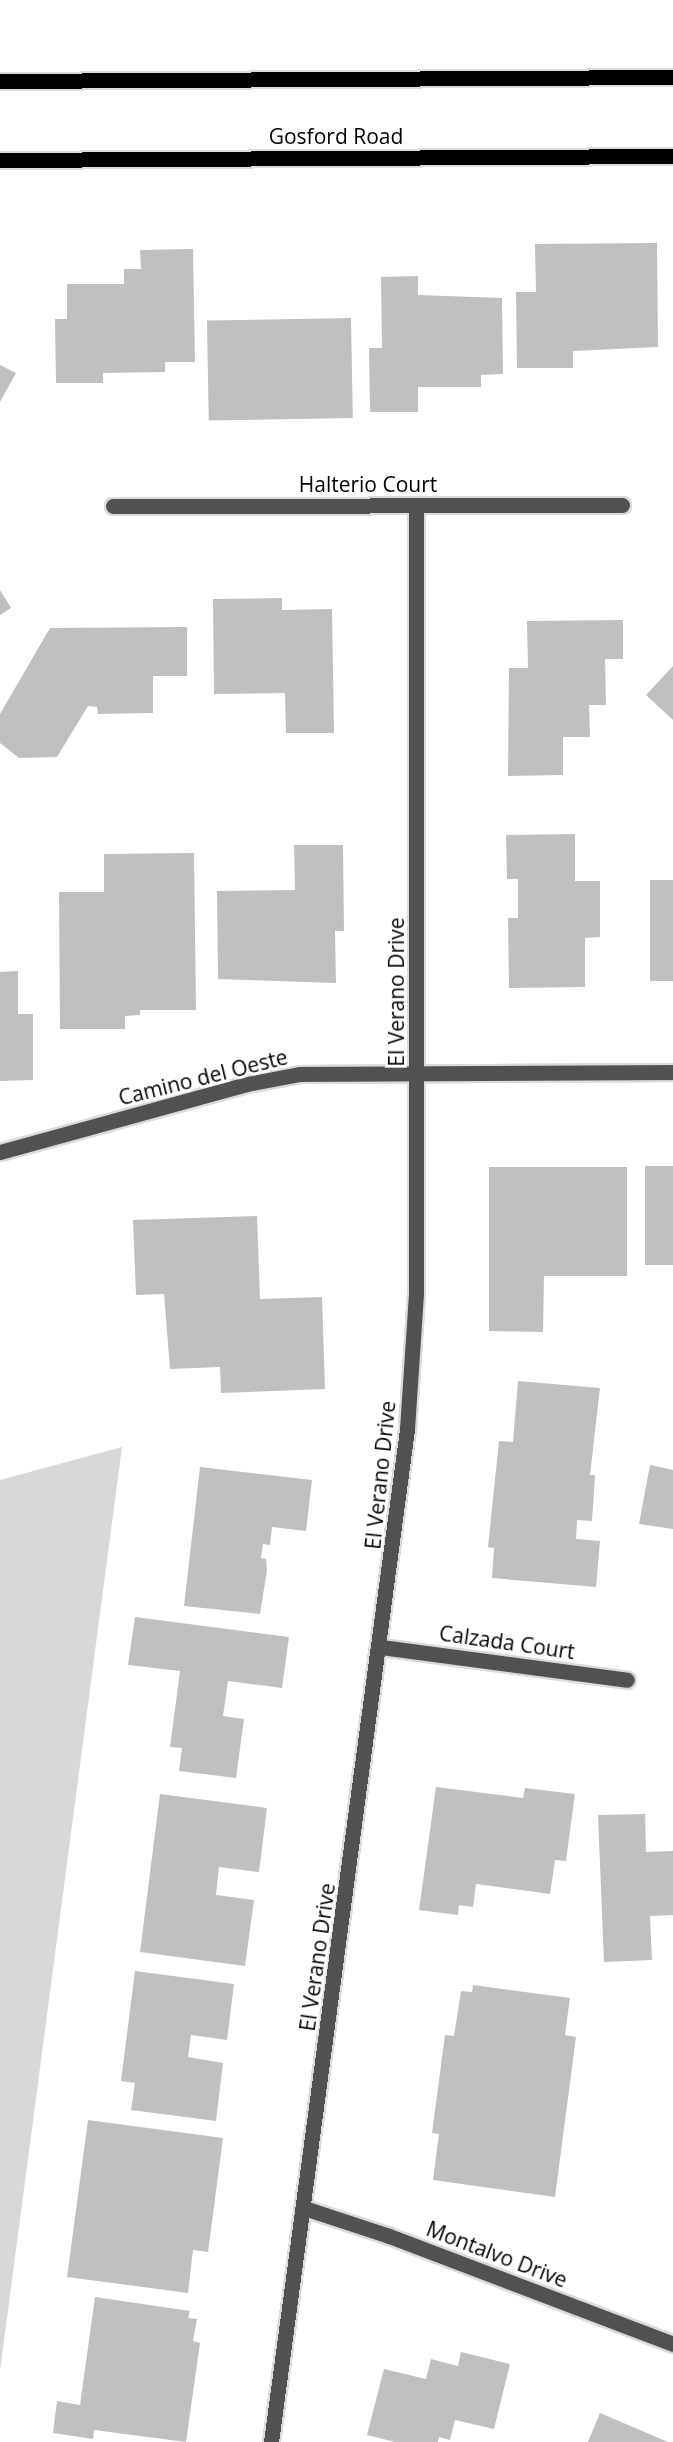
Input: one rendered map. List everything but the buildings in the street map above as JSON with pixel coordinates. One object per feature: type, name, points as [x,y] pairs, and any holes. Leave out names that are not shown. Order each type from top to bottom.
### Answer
[{"type":"main road","points":[[0,81],[673,77]]},
{"type":"main road","name":"Gosford Road","points":[[0,160],[673,156]]},
{"type":"street","name":"El Verano Drive","points":[[271,2442],[381,1647],[408,1429],[416,1294],[416,505]]},
{"type":"street","name":"Halterio Court","points":[[113,506],[622,505]]},
{"type":"street","name":"Camino del Oeste","points":[[0,1152],[247,1084],[300,1074],[673,1072]]},
{"type":"street","name":"Calzada Court","points":[[381,1647],[627,1680]]},
{"type":"street","name":"Montalvo Drive","points":[[304,2208],[389,2236],[673,2344]]},
{"type":"shaded area","points":[[122,1447],[0,2371],[0,1480]]}]
